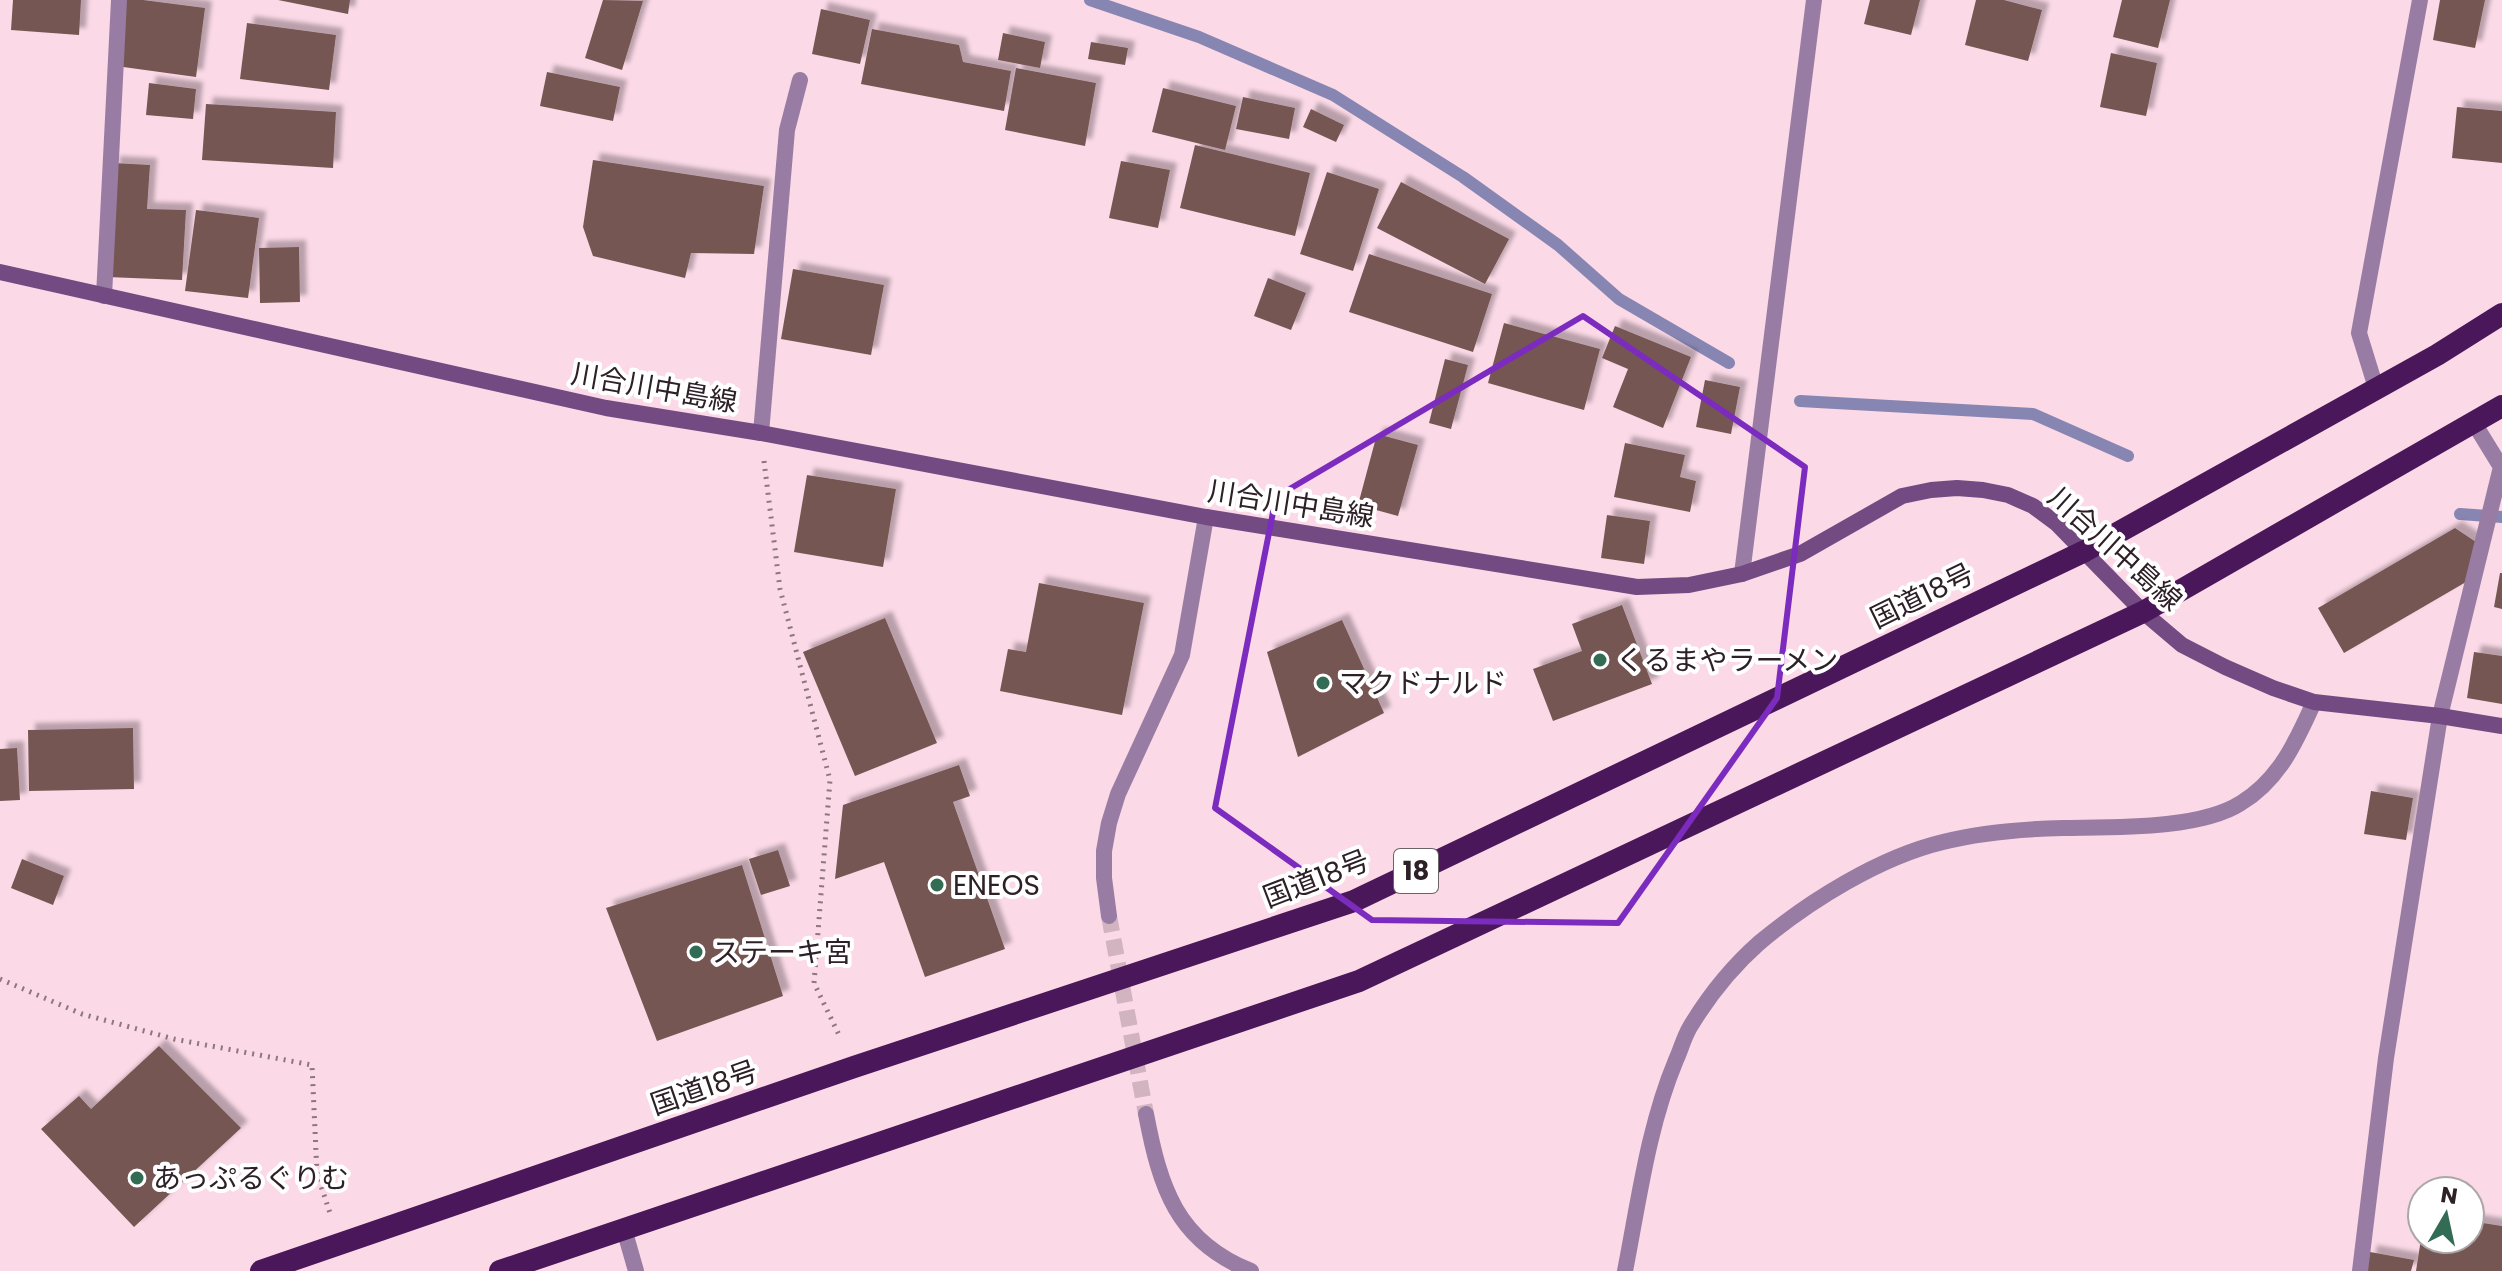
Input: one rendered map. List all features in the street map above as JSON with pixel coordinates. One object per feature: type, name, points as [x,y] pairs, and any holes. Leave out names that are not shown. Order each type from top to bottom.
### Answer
[{"type":"highway","name":"国道18号","points":[[261,1271],[854,1067],[1354,901],[2085,551],[2437,355],[2502,314]]},
{"type":"highway","points":[[500,1271],[1359,981],[2143,612],[2502,406]]},
{"type":"main road","name":"川合川中島線","points":[[0,272],[606,408],[761,433],[1206,517],[1637,587],[1689,585],[1742,574],[1800,554],[1902,496],[1944,489],[1983,490],[2008,495],[2033,506],[2056,523],[2143,612],[2182,645],[2261,683],[2314,702],[2502,726]]},
{"type":"street","points":[[104,296],[119,0]]},
{"type":"street","points":[[1742,574],[1814,0]]},
{"type":"street","points":[[2376,388],[2359,333],[2420,0]]},
{"type":"street","points":[[761,433],[787,130],[800,80]]},
{"type":"street","points":[[2360,1271],[2386,1058],[2440,716],[2501,467],[2474,423]]},
{"type":"street","points":[[1109,916],[1104,851],[1109,823],[1118,794],[1182,655],[1206,517]]},
{"type":"street","points":[[1625,1271],[1653,1131],[1666,1083],[1689,1028],[1720,985],[1759,944],[1816,901],[1889,860],[1941,842],[2005,830],[2133,826],[2201,819],[2240,805],[2271,780],[2294,747],[2314,702]]},
{"type":"street","points":[[1146,1114],[1162,1183],[1181,1217],[1210,1247],[1232,1263],[1251,1271]]},
{"type":"street","points":[[624,1229],[636,1271]]},
{"type":"path","points":[[761,433],[780,589],[830,780],[814,983],[854,1067]]},
{"type":"path","points":[[0,979],[82,1014],[174,1039],[312,1065],[317,1174],[340,1245]]},
{"type":"highlighted area","points":[[1583,316],[1805,467],[1777,698],[1618,923],[1372,920],[1215,808],[1276,497]]},
{"type":"building","points":[[13,0],[81,0],[79,35],[11,30]]},
{"type":"building","points":[[124,0],[205,8],[196,77],[116,66]]},
{"type":"building","points":[[278,0],[350,0],[348,14]]},
{"type":"building","points":[[603,0],[643,1],[622,70],[585,58]]},
{"type":"building","points":[[1870,0],[1920,0],[1911,35],[1864,24]]},
{"type":"building","points":[[1976,0],[2004,0],[2042,10],[2028,61],[1965,45]]},
{"type":"building","points":[[2122,0],[2170,0],[2158,48],[2113,37]]},
{"type":"building","points":[[2440,0],[2485,0],[2475,48],[2433,40]]},
{"type":"building","points":[[821,9],[870,20],[860,64],[812,54]]},
{"type":"building","points":[[247,23],[336,35],[329,90],[240,79]]},
{"type":"building","points":[[872,29],[959,45],[963,62],[1011,71],[1004,111],[861,84]]},
{"type":"building","points":[[1003,33],[1045,42],[1040,68],[998,60]]},
{"type":"building","points":[[1091,42],[1128,48],[1125,65],[1088,59]]},
{"type":"building","points":[[2111,53],[2157,63],[2146,116],[2100,107]]},
{"type":"building","points":[[1016,68],[1096,83],[1085,146],[1005,130]]},
{"type":"building","points":[[547,72],[620,87],[613,121],[540,106]]},
{"type":"building","points":[[149,83],[196,89],[193,119],[146,115]]},
{"type":"building","points":[[1163,88],[1236,106],[1225,150],[1152,132]]},
{"type":"building","points":[[1243,97],[1295,108],[1289,139],[1236,129]]},
{"type":"building","points":[[206,104],[336,112],[333,168],[202,160]]},
{"type":"building","points":[[2457,107],[2502,111],[2502,163],[2452,158]]},
{"type":"building","points":[[1311,109],[1344,125],[1336,142],[1303,127]]},
{"type":"building","points":[[1195,145],[1310,173],[1295,236],[1180,208]]},
{"type":"building","points":[[593,160],[764,186],[754,254],[691,253],[685,278],[593,256],[583,227]]},
{"type":"building","points":[[1121,161],[1170,170],[1158,228],[1109,218]]},
{"type":"building","points":[[113,163],[150,165],[147,209],[186,210],[182,280],[107,277]]},
{"type":"building","points":[[1327,172],[1379,189],[1353,271],[1300,254]]},
{"type":"building","points":[[1401,182],[1509,239],[1485,284],[1377,228]]},
{"type":"building","points":[[196,210],[259,218],[248,298],[185,291]]},
{"type":"building","points":[[299,247],[300,302],[260,303],[259,248]]},
{"type":"building","points":[[1369,254],[1492,294],[1473,352],[1349,312]]},
{"type":"building","points":[[793,269],[884,285],[871,355],[781,339]]},
{"type":"building","points":[[1268,278],[1306,293],[1291,330],[1254,316]]},
{"type":"building","points":[[1504,323],[1600,349],[1584,410],[1488,383]]},
{"type":"building","points":[[1615,326],[1691,357],[1663,428],[1613,407],[1628,369],[1602,358]]},
{"type":"building","points":[[1445,359],[1468,365],[1451,429],[1429,423]]},
{"type":"building","points":[[1705,380],[1740,387],[1731,434],[1696,427]]},
{"type":"building","points":[[1377,434],[1418,445],[1398,516],[1358,505]]},
{"type":"building","points":[[1625,443],[1685,455],[1680,477],[1696,481],[1690,512],[1614,497]]},
{"type":"building","points":[[807,475],[896,489],[883,567],[794,552]]},
{"type":"building","points":[[1607,515],[1650,521],[1644,564],[1601,558]]},
{"type":"building","points":[[2455,528],[2476,542],[2466,582],[2344,653],[2318,608]]},
{"type":"building","points":[[2502,573],[2502,609],[2494,607]]},
{"type":"building","points":[[1039,583],[1144,603],[1122,715],[1000,691],[1008,649],[1026,652]]},
{"type":"building","name":"くるまやラーメン","points":[[1622,605],[1652,684],[1553,721],[1533,669],[1582,651],[1572,624]]},
{"type":"building","points":[[885,618],[937,743],[855,776],[803,652]]},
{"type":"building","name":"マクドナルド","points":[[1342,620],[1384,713],[1298,757],[1267,652]]},
{"type":"building","points":[[2474,652],[2502,656],[2502,704],[2467,698]]},
{"type":"building","points":[[133,728],[134,789],[29,791],[28,730]]},
{"type":"building","points":[[17,748],[20,800],[0,801],[0,749]]},
{"type":"building","points":[[959,765],[970,796],[953,802],[1005,949],[925,977],[884,862],[835,879],[843,805]]},
{"type":"building","points":[[2371,791],[2413,798],[2406,840],[2364,834]]},
{"type":"building","points":[[778,850],[790,886],[761,895],[749,859]]},
{"type":"building","points":[[22,859],[64,876],[53,905],[11,888]]},
{"type":"building","name":"ステーキ宮","points":[[742,865],[783,996],[657,1041],[606,908]]},
{"type":"building","name":"あっぷるぐりむ","points":[[159,1046],[241,1128],[134,1227],[41,1129],[79,1096],[91,1109]]},
{"type":"building","points":[[2486,1224],[2502,1226],[2502,1271],[2416,1271],[2418,1255],[2486,1255]]},
{"type":"building","points":[[2370,1252],[2414,1260],[2411,1271],[2367,1271]]},
{"type":"waterway","points":[[1090,0],[1199,37],[1333,95],[1463,177],[1558,245],[1619,299],[1729,363]]},
{"type":"waterway","points":[[1800,401],[2033,414],[2128,456]]},
{"type":"waterway","points":[[2460,514],[2502,517]]},
{"type":"tunnel","points":[[1109,916],[1146,1114]]},
{"type":"place","name":"くるまやラーメン","points":[[1600,660]]},
{"type":"place","name":"マクドナルド","points":[[1323,683]]},
{"type":"place","name":"ENEOS","points":[[937,885]]},
{"type":"place","name":"ステーキ宮","points":[[696,952]]},
{"type":"place","name":"あっぷるぐりむ","points":[[137,1178]]}]
